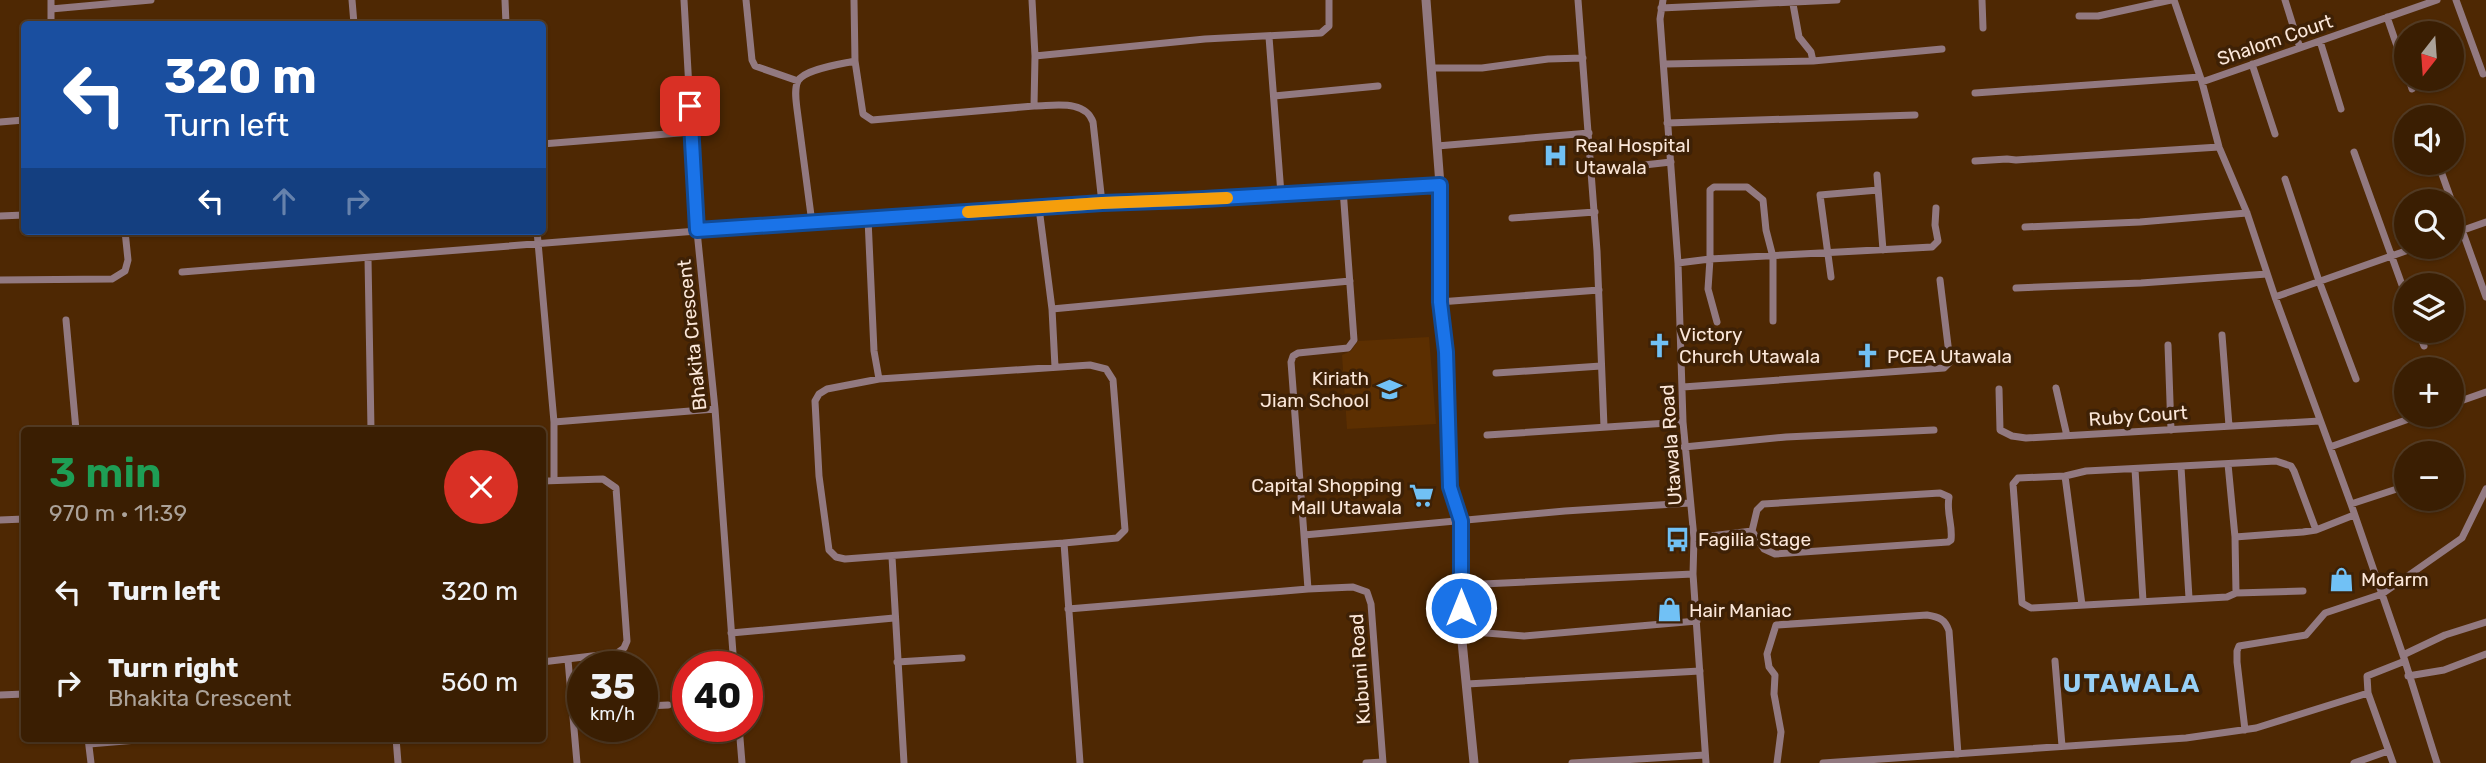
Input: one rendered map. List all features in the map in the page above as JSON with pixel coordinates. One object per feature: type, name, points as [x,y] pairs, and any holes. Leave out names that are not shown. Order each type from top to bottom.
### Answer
[{"type":"street","points":[[51,0],[51,21]]},
{"type":"street","points":[[51,9],[151,0]]},
{"type":"street","points":[[352,0],[354,21]]},
{"type":"street","points":[[505,0],[506,21]]},
{"type":"street","name":"Bhakita Crescent","points":[[684,0],[697,230],[715,409],[733,651]]},
{"type":"street","points":[[746,0],[752,60],[755,66],[798,81]]},
{"type":"street","points":[[854,0],[855,61],[863,114],[872,120],[1034,106],[1079,107],[1091,114],[1093,122],[1102,203]]},
{"type":"street","points":[[1032,0],[1034,106]]},
{"type":"street","points":[[1035,57],[1205,39],[1321,33],[1329,26],[1329,0]]},
{"type":"street","points":[[1426,0],[1440,185],[1440,302],[1446,352],[1450,487],[1461,521],[1461,631],[1474,763]]},
{"type":"street","points":[[1578,0],[1595,212],[1604,427]]},
{"type":"street","points":[[1662,4],[1793,4],[1837,0]]},
{"type":"street","points":[[1982,0],[1983,29]]},
{"type":"street","points":[[2079,16],[2098,16],[2172,0],[2201,79],[2219,147],[2248,213],[2274,297],[2351,504],[2437,763]]},
{"type":"street","points":[[2285,0],[2300,48]]},
{"type":"street","name":"Shalom Court","points":[[1975,93],[2201,79],[2252,65],[2387,18],[2423,2],[2437,0]]},
{"type":"street","points":[[2456,0],[2483,74]]},
{"type":"street","name":"Utawala Road","points":[[1662,4],[1667,123],[1678,263],[1684,447],[1694,538],[1693,574],[1706,759]]},
{"type":"street","points":[[1793,4],[1799,37],[1811,52],[1813,61]]},
{"type":"street","points":[[2387,18],[2394,38]]},
{"type":"street","points":[[1269,37],[1281,194]]},
{"type":"street","points":[[2320,41],[2341,109]]},
{"type":"street","points":[[1665,64],[1813,61],[1942,49]]},
{"type":"street","points":[[1432,68],[1482,68],[1548,59],[1583,58]]},
{"type":"street","points":[[812,223],[797,109],[798,81],[806,74],[855,61]]},
{"type":"street","points":[[2252,65],[2275,134]]},
{"type":"street","points":[[1273,96],[1378,86]]},
{"type":"street","points":[[1667,123],[1915,115]]},
{"type":"street","points":[[0,122],[21,120]]},
{"type":"street","points":[[546,144],[692,132]]},
{"type":"street","points":[[1437,146],[1588,133]]},
{"type":"street","points":[[1975,161],[2219,147]]},
{"type":"street","points":[[2354,152],[2398,273]]},
{"type":"street","points":[[1591,171],[1671,162]]},
{"type":"street","points":[[1877,175],[1883,250]]},
{"type":"street","points":[[2285,179],[2356,379]]},
{"type":"street","points":[[182,272],[539,245],[697,230],[1102,203],[1440,185]]},
{"type":"street","points":[[1717,321],[1708,289],[1710,190],[1714,187],[1747,187],[1763,200],[1766,230],[1773,257],[1773,321]]},
{"type":"street","points":[[1068,608],[1308,589],[1291,362],[1293,356],[1298,353],[1348,348],[1354,340],[1343,190]]},
{"type":"street","points":[[1831,277],[1820,195],[1878,190]]},
{"type":"street","points":[[1039,208],[1052,309],[1055,367]]},
{"type":"street","points":[[1678,263],[1932,247],[1937,244],[1937,208]]},
{"type":"street","points":[[1512,218],[1595,212]]},
{"type":"street","points":[[2025,227],[2140,222],[2248,213]]},
{"type":"street","points":[[0,216],[21,215]]},
{"type":"street","points":[[868,219],[874,351],[878,379]]},
{"type":"street","points":[[2464,231],[2486,222]]},
{"type":"street","points":[[2464,234],[2486,297]]},
{"type":"street","points":[[0,280],[112,279],[125,271],[128,260],[125,235]]},
{"type":"street","points":[[538,235],[554,422],[554,480]]},
{"type":"street","points":[[2274,297],[2392,256]]},
{"type":"street","points":[[368,258],[371,427]]},
{"type":"street","points":[[2016,288],[2267,274]]},
{"type":"street","points":[[1683,387],[1944,368],[1950,362],[1940,280]]},
{"type":"street","points":[[1052,309],[1350,281]]},
{"type":"street","points":[[1440,302],[1598,290]]},
{"type":"street","points":[[66,320],[76,427]]},
{"type":"street","points":[[2222,335],[2229,426]]},
{"type":"street","points":[[2168,345],[2171,430]]},
{"type":"street","points":[[1099,366],[1106,369],[1113,380],[1125,530],[1116,538],[1064,543],[892,558],[835,557],[829,550],[819,476],[815,401],[819,394],[827,389],[878,379],[1055,367],[1099,366]]},
{"type":"street","points":[[1496,373],[1601,366]]},
{"type":"street","points":[[2056,388],[2067,436]]},
{"type":"street","name":"Ruby Court","points":[[1999,389],[2000,430],[2012,436],[2026,438],[2320,421]]},
{"type":"street","points":[[2464,400],[2486,392]]},
{"type":"street","points":[[554,422],[715,409]]},
{"type":"street","points":[[1488,435],[1683,422]]},
{"type":"street","points":[[2330,447],[2394,424]]},
{"type":"street","points":[[1684,447],[1786,437],[1934,430]]},
{"type":"street","points":[[2303,591],[2236,593],[2227,597],[2031,608],[2025,606],[2021,599],[2014,480],[2065,476],[2086,471],[2276,461],[2291,466],[2316,530]]},
{"type":"street","points":[[2228,464],[2235,537],[2236,593]]},
{"type":"street","points":[[2180,467],[2189,598]]},
{"type":"street","points":[[2135,469],[2143,601]]},
{"type":"street","points":[[2065,476],[2082,605]]},
{"type":"street","points":[[546,481],[603,479],[616,488],[627,641],[620,651]]},
{"type":"street","points":[[2245,730],[2236,651],[2239,646],[2306,635],[2325,614],[2382,594],[2462,538],[2486,489]]},
{"type":"street","points":[[2351,504],[2394,490]]},
{"type":"street","points":[[1940,493],[1949,497],[1947,508],[1953,527],[1951,540],[1948,542],[1775,554],[1764,550],[1752,531],[1756,510],[1763,504],[1940,493]]},
{"type":"street","points":[[1304,535],[1690,503]]},
{"type":"street","points":[[2235,537],[2316,530],[2354,515]]},
{"type":"street","points":[[0,520],[21,519]]},
{"type":"street","points":[[1694,538],[1752,531]]},
{"type":"street","points":[[1064,543],[1080,763]]},
{"type":"street","points":[[892,558],[904,763]]},
{"type":"street","points":[[1461,585],[1693,574]]},
{"type":"street","name":"Kubuni Road","points":[[1308,589],[1353,587],[1367,592],[1373,617],[1383,762]]},
{"type":"street","points":[[1777,763],[1781,732],[1774,694],[1774,675],[1769,667],[1768,654],[1776,625],[1927,615],[1941,619],[1949,631],[1958,754]]},
{"type":"street","points":[[731,633],[894,618]]},
{"type":"street","points":[[1461,631],[1524,636],[1697,621]]},
{"type":"street","points":[[2393,763],[2368,693],[2369,674],[2445,635],[2486,622]]},
{"type":"street","points":[[2408,676],[2444,670],[2486,653]]},
{"type":"street","points":[[897,662],[962,658]]},
{"type":"street","points":[[546,662],[567,660]]},
{"type":"street","points":[[2055,661],[2062,746]]},
{"type":"street","points":[[1467,684],[1700,671]]},
{"type":"street","points":[[1823,763],[2186,738],[2245,730],[2368,693]]},
{"type":"street","points":[[0,695],[21,694]]},
{"type":"street","points":[[658,706],[668,705]]},
{"type":"street","points":[[88,742],[91,763]]},
{"type":"street","points":[[396,742],[398,763]]},
{"type":"street","points":[[575,742],[577,763]]},
{"type":"street","points":[[740,742],[742,763]]},
{"type":"street","points":[[2354,763],[2388,751]]},
{"type":"street","points":[[1572,763],[1706,759]]},
{"type":"street","points":[[1366,763],[1383,762]]},
{"type":"shaded area","name":"Kiriath Jiam School","points":[[1429,337],[1436,424],[1347,429],[1342,355],[1351,351],[1358,341]]},
{"type":"slow traffic","points":[[968,212],[1227,198]]},
{"type":"place","name":"Real Hospital Utawala","points":[[1555,156]]},
{"type":"place","name":"Victory Church Utawala","points":[[1659,345]]},
{"type":"place","name":"PCEA Utawala","points":[[1867,356]]},
{"type":"place","name":"Kiriath Jiam School","points":[[1389,389]]},
{"type":"place","name":"Capital Shopping Mall Utawala","points":[[1422,496]]},
{"type":"place","name":"Fagilia Stage","points":[[1678,539]]},
{"type":"place","name":"Mofarm","points":[[2341,579]]},
{"type":"place","name":"Hair Maniac","points":[[1669,610]]},
{"type":"district","name":"UTAWALA","points":[[2132,683]]},
{"type":"route","points":[[690,106],[697,230],[1102,203],[1440,185],[1440,302],[1446,352],[1450,487],[1461,521],[1461,608]]}]
